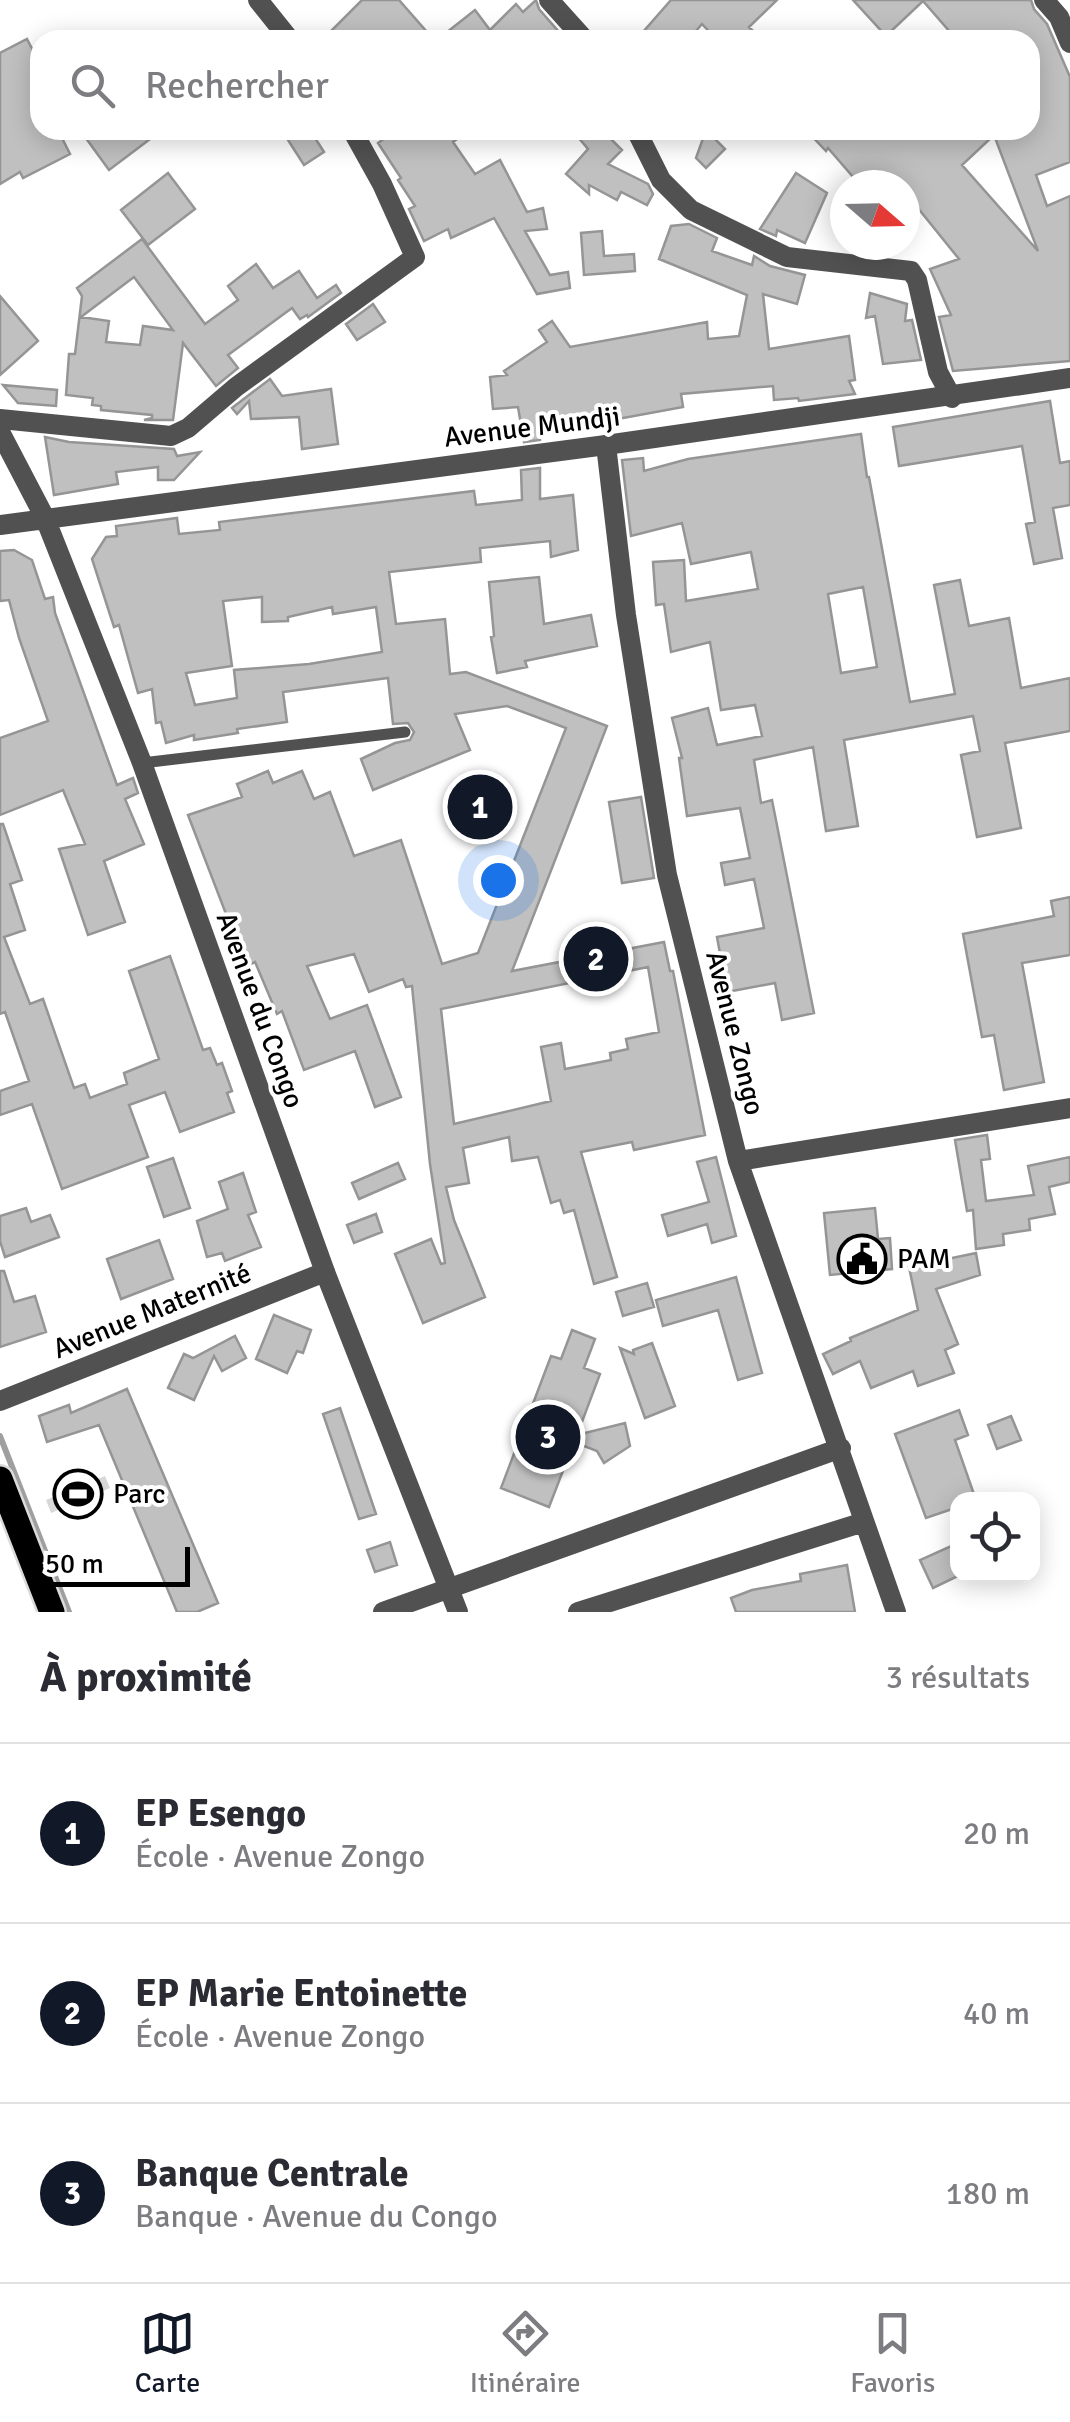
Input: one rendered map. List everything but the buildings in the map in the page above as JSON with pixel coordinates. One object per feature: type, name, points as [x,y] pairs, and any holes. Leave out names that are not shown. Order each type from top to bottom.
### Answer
[{"type":"main road","points":[[0,1479],[52,1612]]},
{"type":"street","points":[[258,0],[282,30]]},
{"type":"street","points":[[549,0],[577,30]]},
{"type":"street","points":[[1044,0],[1059,18],[1070,42]]},
{"type":"street","points":[[0,418],[171,436],[188,428],[236,387],[415,258],[358,140]]},
{"type":"street","points":[[641,140],[662,180],[691,210],[787,257],[911,271],[938,372],[952,398]]},
{"type":"street","name":"Avenue Mundji","points":[[0,524],[952,398],[1070,378]]},
{"type":"street","name":"Avenue du Congo","points":[[0,432],[45,518],[142,763],[325,1272],[458,1612]]},
{"type":"street","name":"Avenue Zongo","points":[[606,445],[626,615],[667,875],[738,1161],[896,1612]]},
{"type":"street","points":[[738,1161],[1070,1108]]},
{"type":"street","name":"Avenue Maternité","points":[[0,1400],[325,1272]]},
{"type":"street","points":[[383,1612],[841,1448]]},
{"type":"street","points":[[578,1612],[864,1522]]},
{"type":"lane","points":[[142,763],[405,732]]},
{"type":"shaded area","name":"Parc","points":[[105,1476],[110,1488],[51,1513],[46,1500]]},
{"type":"waterway","points":[[0,1436],[69,1612]]},
{"type":"place","name":"EP Esengo","points":[[480,807]]},
{"type":"place","name":"EP Marie Entoinette","points":[[596,959]]},
{"type":"place","name":"PAM","points":[[862,1259]]},
{"type":"place","name":"Banque Centrale","points":[[548,1437]]},
{"type":"place","name":"Parc","points":[[78,1494]]}]
